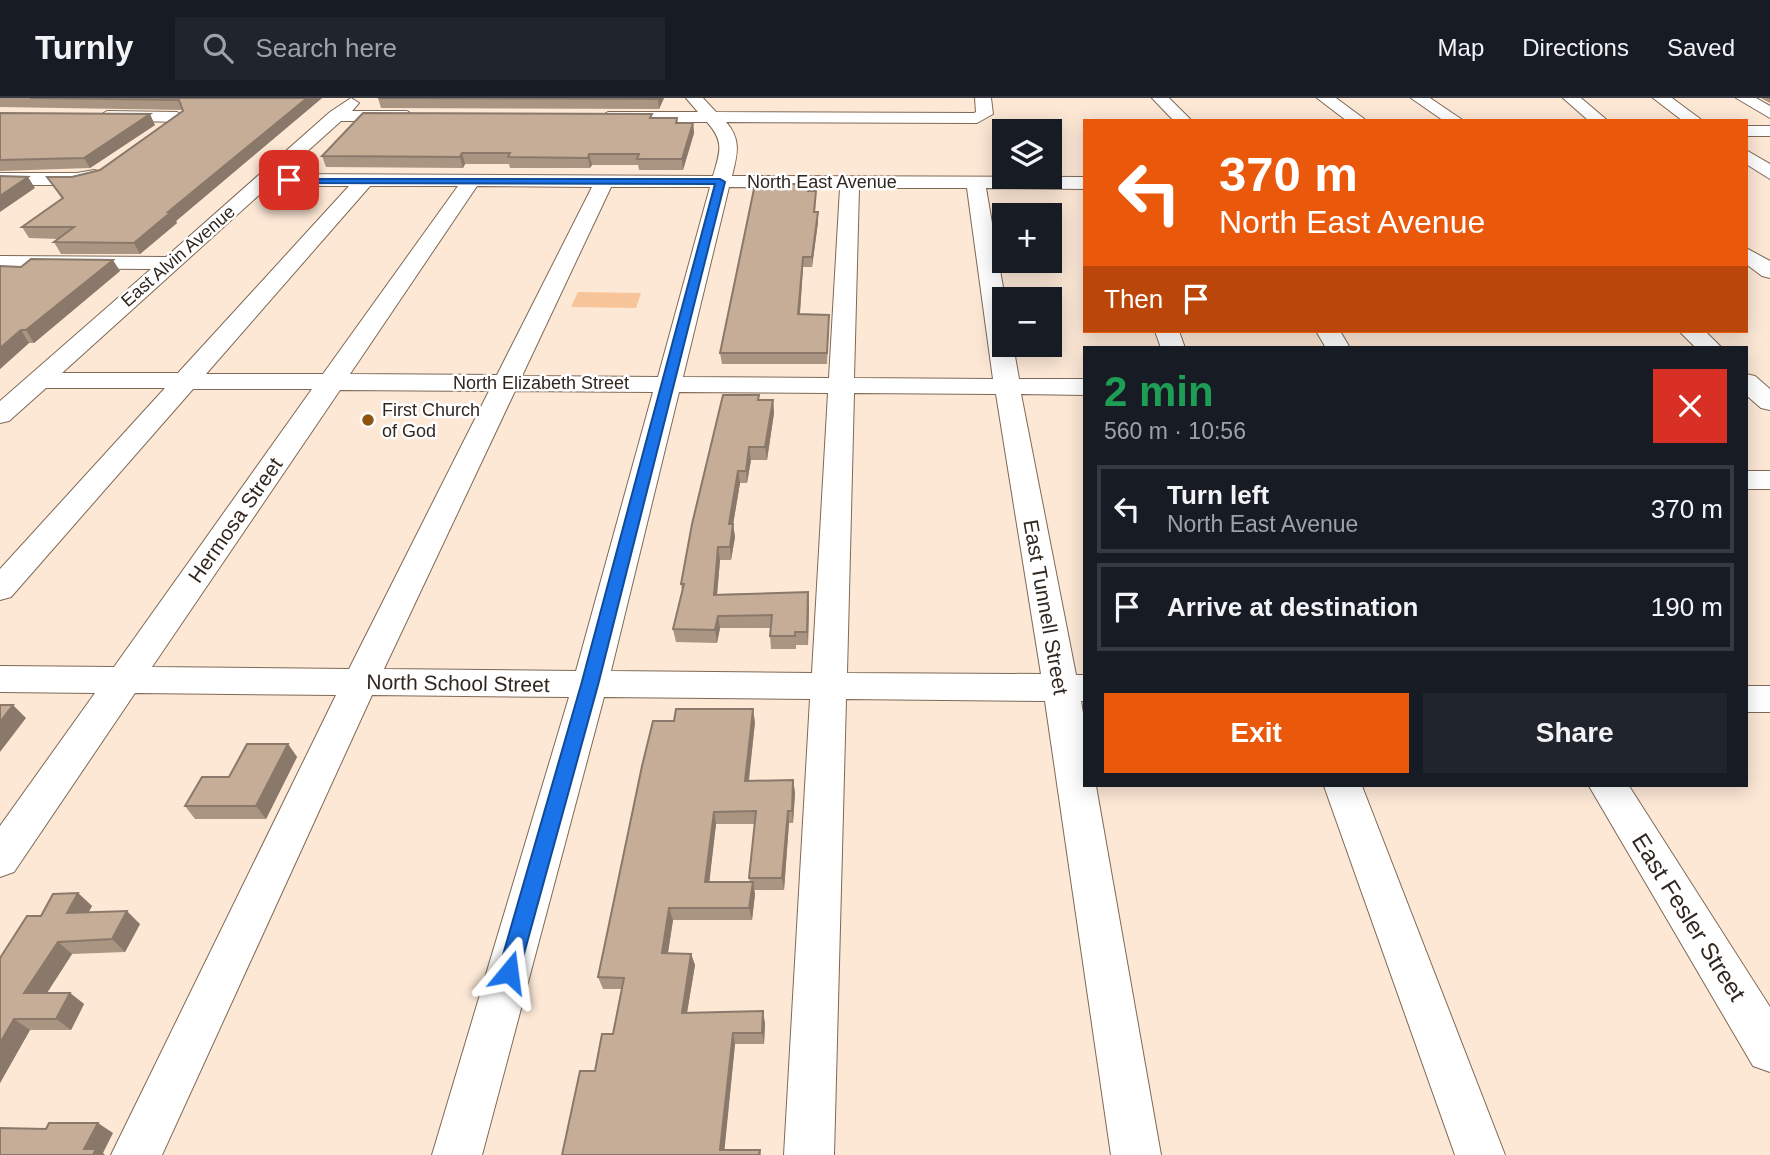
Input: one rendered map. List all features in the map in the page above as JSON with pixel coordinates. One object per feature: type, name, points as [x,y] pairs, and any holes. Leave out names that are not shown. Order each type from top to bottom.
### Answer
[{"type":"street","name":"East Alvin Avenue","points":[[0,415],[356,98]]},
{"type":"street","points":[[585,117],[702,107],[981,117],[985,114],[983,98]]},
{"type":"street","points":[[1160,98],[1182,119]]},
{"type":"street","points":[[1325,98],[1356,119]]},
{"type":"street","points":[[1419,98],[1453,119]]},
{"type":"street","points":[[1571,98],[1597,119]]},
{"type":"street","points":[[1661,98],[1692,119]]},
{"type":"street","points":[[1744,98],[1770,113]]},
{"type":"street","points":[[457,1155],[590,685],[730,143],[727,134],[702,107]]},
{"type":"street","points":[[94,116],[177,117],[155,135]]},
{"type":"street","points":[[336,116],[419,116]]},
{"type":"street","points":[[1748,131],[1770,131]]},
{"type":"street","points":[[1748,158],[1766,181]]},
{"type":"street","points":[[0,179],[89,178],[108,167]]},
{"type":"street","name":"North East Avenue","points":[[264,180],[1083,183]]},
{"type":"street","points":[[0,589],[364,181]]},
{"type":"street","name":"Hermosa Street","points":[[0,859],[471,181]]},
{"type":"street","points":[[136,1155],[360,682],[604,181]]},
{"type":"street","points":[[809,1155],[850,182]]},
{"type":"street","name":"East Tunnell Street","points":[[976,183],[1007,386],[1073,688],[1083,762]]},
{"type":"street","points":[[1748,255],[1770,271]]},
{"type":"street","points":[[0,262],[169,263]]},
{"type":"street","points":[[1693,333],[1708,346]]},
{"type":"street","name":"North Elizabeth Street","points":[[39,380],[1083,387]]},
{"type":"street","points":[[1748,480],[1770,480]]},
{"type":"street","name":"North School Street","points":[[0,679],[1073,688]]},
{"type":"street","points":[[1748,699],[1770,699]]},
{"type":"street","name":"East Tunnell Street","points":[[1086,787],[1136,1155]]},
{"type":"street","points":[[1343,787],[1480,1155]]},
{"type":"street","name":"East Fesler Street","points":[[1609,787],[1770,1049]]},
{"type":"shaded area","points":[[578,292],[641,293],[636,308],[571,307]]},
{"type":"building","points":[[30,98],[307,98],[134,243],[54,242],[74,227],[22,227],[63,198],[47,177],[72,177],[100,170],[183,111],[179,100]]},
{"type":"building","points":[[378,98],[658,98],[658,99]]},
{"type":"building","points":[[0,113],[150,114],[84,158],[0,160]]},
{"type":"building","points":[[363,113],[652,114],[650,118],[677,118],[676,123],[693,123],[682,159],[637,159],[639,154],[589,154],[588,158],[508,157],[510,153],[462,153],[460,157],[322,156]]},
{"type":"building","points":[[0,176],[28,177],[0,196]]},
{"type":"building","points":[[755,184],[809,184],[808,191],[816,191],[814,212],[818,212],[812,257],[803,257],[798,314],[829,315],[827,353],[720,353]]},
{"type":"building","points":[[31,259],[113,260],[0,348],[0,266],[21,267]]},
{"type":"building","points":[[723,395],[759,395],[758,400],[773,400],[765,447],[749,447],[746,471],[738,471],[729,524],[733,524],[730,547],[718,547],[714,595],[808,592],[807,632],[795,632],[795,636],[770,636],[772,615],[718,616],[715,630],[673,629],[684,584],[681,584],[692,524]]},
{"type":"building","points":[[0,705],[13,705],[0,722]]},
{"type":"building","points":[[676,709],[753,709],[745,781],[793,780],[792,811],[788,811],[782,878],[749,878],[756,811],[714,812],[705,882],[753,882],[749,908],[669,908],[662,953],[691,954],[682,1013],[763,1011],[762,1033],[733,1033],[720,1150],[760,1150],[759,1155],[562,1155],[580,1071],[595,1071],[602,1034],[613,1034],[624,978],[598,977],[653,721],[674,721]]},
{"type":"building","points":[[247,744],[288,744],[256,806],[185,806],[202,777],[229,777]]},
{"type":"building","points":[[78,893],[67,913],[127,911],[112,939],[58,942],[24,993],[70,993],[56,1019],[14,1019],[0,1043],[0,958],[27,916],[41,916],[53,894]]},
{"type":"building","points":[[49,1123],[98,1123],[84,1149],[96,1149],[93,1155],[0,1155],[0,1128],[46,1129]]},
{"type":"place","name":"First Church of God","points":[[368,420]]},
{"type":"route","points":[[289,180],[720,182],[590,685],[509,972]]}]
